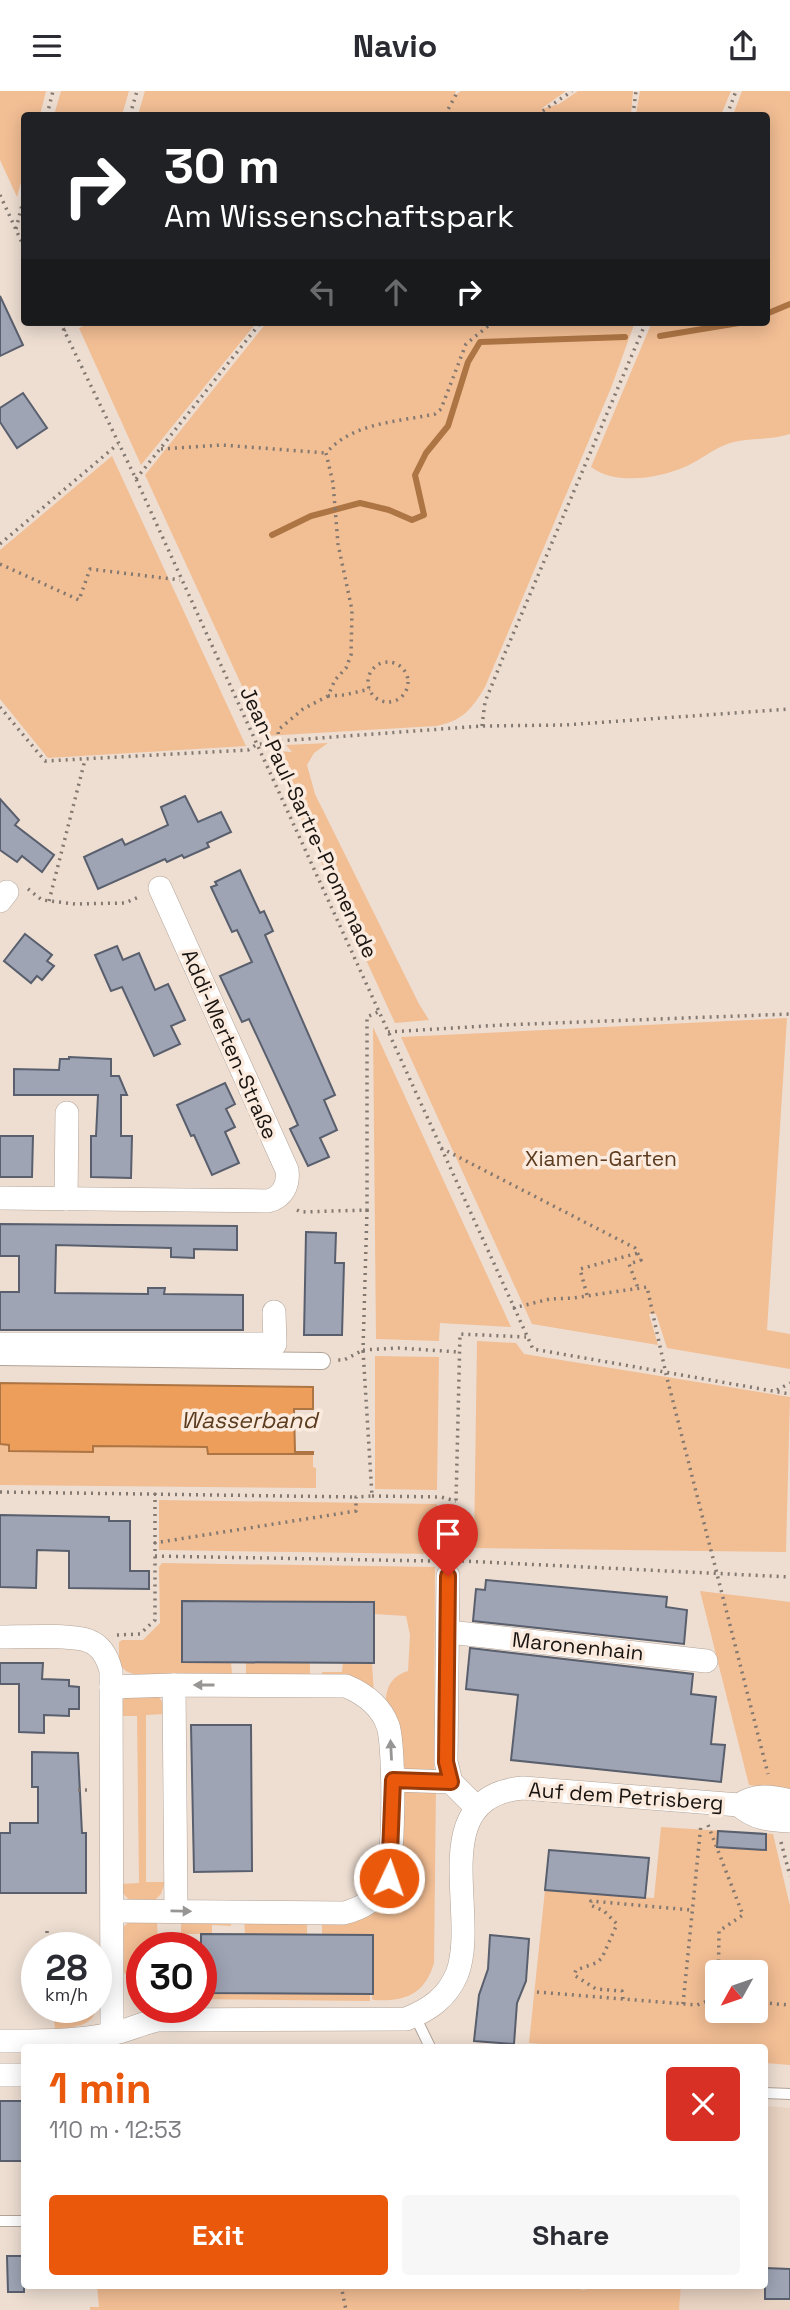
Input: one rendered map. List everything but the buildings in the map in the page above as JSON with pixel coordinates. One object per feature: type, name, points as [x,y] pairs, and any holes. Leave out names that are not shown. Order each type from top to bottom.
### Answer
[{"type":"street","name":"Addi-Merten-Straße","points":[[160,888],[287,1170],[285,1190],[276,1199]]},
{"type":"street","points":[[66,1199],[67,1113]]},
{"type":"street","points":[[0,1198],[276,1199]]},
{"type":"street","points":[[0,1344],[275,1344],[274,1312]]},
{"type":"street","points":[[0,1357],[322,1361]]},
{"type":"street","points":[[0,2041],[105,2041],[138,2024],[159,2020],[393,2020],[415,2016],[440,2001],[457,1974],[461,1944],[461,1856],[465,1832],[477,1808],[451,1782],[446,1762],[448,1564]]},
{"type":"street","name":"Maronenhain","points":[[449,1632],[706,1661]]},
{"type":"street","points":[[0,1637],[88,1640],[105,1653],[109,1664],[113,1911],[105,2041]]},
{"type":"street","points":[[111,1687],[317,1684],[346,1686],[370,1699],[388,1726],[393,1780],[389,1878],[384,1889],[364,1905],[334,1914],[113,1911]]},
{"type":"street","points":[[174,1685],[176,1911]]},
{"type":"street","points":[[393,1780],[451,1782]]},
{"type":"street","name":"Auf dem Petrisberg","points":[[477,1808],[502,1791],[523,1788],[739,1805],[751,1798],[762,1796],[790,1801]]},
{"type":"street","name":"Auf dem Petrisberg","points":[[739,1805],[748,1814],[785,1828]]},
{"type":"street","points":[[0,2075],[21,2075]]},
{"type":"lane","points":[[415,2016],[429,2044]]},
{"type":"lane","points":[[768,2093],[790,2094]]},
{"type":"lane","points":[[0,2221],[21,2221]]},
{"type":"path","points":[[48,112],[53,91]]},
{"type":"path","points":[[131,112],[137,91]]},
{"type":"path","points":[[447,112],[458,91]]},
{"type":"path","points":[[541,112],[572,91]]},
{"type":"path","points":[[633,112],[636,91]]},
{"type":"path","points":[[728,112],[736,91]]},
{"type":"path","points":[[0,195],[21,240]]},
{"type":"path","points":[[16,229],[21,209]]},
{"type":"path","name":"Jean-Paul-Sartre-Promenade","points":[[62,326],[136,479],[526,1337]]},
{"type":"path","points":[[64,331],[67,326]]},
{"type":"path","points":[[136,479],[258,326]]},
{"type":"path","points":[[161,449],[222,445],[326,453],[340,440],[360,430],[435,414],[441,409],[466,344],[488,326]]},
{"type":"path","points":[[482,726],[485,702],[644,326]]},
{"type":"path","points":[[0,544],[118,444]]},
{"type":"path","points":[[326,453],[334,491],[338,544],[353,618],[349,662],[335,680],[328,696]]},
{"type":"path","points":[[0,565],[79,600],[90,569],[180,580]]},
{"type":"path","points":[[384,663],[397,664],[406,674],[408,686],[396,701],[384,702],[373,695],[370,689],[370,676],[377,666],[384,663]]},
{"type":"path","points":[[279,741],[278,730],[303,709],[328,696],[370,689]]},
{"type":"path","points":[[0,707],[45,761],[248,750],[256,745],[279,741],[482,726],[564,725],[790,709]]},
{"type":"path","points":[[85,760],[48,901],[75,904],[125,903],[160,888]]},
{"type":"path","points":[[372,1496],[363,1350],[367,1210],[367,1017],[378,1012]]},
{"type":"path","points":[[388,1032],[790,1014]]},
{"type":"path","points":[[441,1148],[638,1252],[641,1260],[629,1264],[638,1288]]},
{"type":"path","points":[[276,1199],[301,1212],[367,1210]]},
{"type":"path","points":[[587,1295],[580,1269],[638,1252]]},
{"type":"path","points":[[513,1308],[550,1299],[647,1287],[666,1374],[770,1784]]},
{"type":"path","points":[[448,1564],[456,1501],[460,1334],[526,1337],[533,1349],[790,1394]]},
{"type":"path","points":[[322,1361],[344,1360],[363,1350],[398,1348],[460,1352]]},
{"type":"path","points":[[775,1391],[790,1383]]},
{"type":"path","points":[[0,1492],[441,1497],[456,1501]]},
{"type":"path","points":[[96,1646],[120,1633],[140,1634],[155,1620],[155,1493]]},
{"type":"path","points":[[154,1543],[356,1511],[356,1496]]},
{"type":"path","points":[[155,1556],[790,1577]]},
{"type":"path","points":[[683,2004],[701,1822]]},
{"type":"path","points":[[708,1825],[743,1915],[719,1931],[718,1960]]},
{"type":"path","points":[[785,1828],[790,1876]]},
{"type":"path","points":[[623,1999],[622,1991],[596,1989],[574,1975],[576,1970],[602,1958],[617,1924],[604,1912],[590,1905],[591,1901],[691,1910]]},
{"type":"path","points":[[537,1992],[697,2005],[705,2002]]},
{"type":"path","points":[[768,2003],[788,2005]]},
{"type":"path","points":[[342,2289],[346,2310]]},
{"type":"shaded area","points":[[768,2106],[790,2108],[790,2310],[679,2310],[681,2289],[768,2289]]},
{"type":"green space","points":[[0,91],[46,91],[41,112],[21,112],[21,182],[17,197],[0,160]]},
{"type":"green space","points":[[61,91],[129,91],[123,112],[55,112]]},
{"type":"green space","points":[[145,91],[456,91],[454,96],[461,91],[566,91],[541,109],[559,104],[578,91],[633,91],[631,112],[139,112]]},
{"type":"green space","points":[[640,91],[731,91],[722,112],[636,112]]},
{"type":"green space","points":[[742,91],[790,91],[790,434],[725,445],[687,466],[651,477],[625,478],[601,473],[591,467],[650,326],[770,326],[770,112],[734,112]]},
{"type":"green space","points":[[83,326],[254,326],[141,465],[79,328]]},
{"type":"green space","points":[[264,326],[634,326],[611,388],[485,687],[471,708],[453,721],[436,726],[265,736],[145,475]]},
{"type":"green space","points":[[112,456],[246,746],[48,758],[0,699],[0,550]]},
{"type":"green space","points":[[328,743],[314,753],[307,765],[315,794],[429,1020],[395,1023],[273,757],[277,751],[292,752],[286,745]]},
{"type":"green space","name":"Xiamen-Garten","points":[[787,1018],[767,1330],[790,1334],[790,1369],[667,1348],[656,1314],[649,1314],[658,1345],[532,1324],[401,1037]]},
{"type":"green space","points":[[373,1027],[511,1327],[440,1323],[439,1341],[376,1339]]},
{"type":"green space","points":[[477,1341],[516,1343],[524,1354],[790,1397],[786,1552],[474,1548]]},
{"type":"green space","points":[[375,1356],[439,1357],[437,1490],[375,1489]]},
{"type":"green space","points":[[0,1444],[9,1445],[9,1450],[93,1451],[93,1446],[208,1447],[208,1454],[313,1454],[316,1488],[0,1485]]},
{"type":"green space","points":[[159,1500],[437,1504],[435,1554],[159,1550]]},
{"type":"green space","points":[[162,1563],[435,1567],[434,1773],[409,1771],[402,1765],[387,1712],[389,1687],[396,1677],[408,1671],[410,1635],[406,1616],[374,1614],[231,1662],[232,1674],[161,1677],[126,1671],[119,1662],[119,1642],[143,1640],[160,1623],[159,1567]]},
{"type":"green space","points":[[700,1591],[790,1602],[790,1790],[749,1785]]},
{"type":"green space","points":[[246,1662],[310,1662],[310,1678],[246,1677]]},
{"type":"green space","points":[[343,1662],[372,1663],[374,1695],[322,1678],[322,1672],[342,1672]]},
{"type":"green space","points":[[128,1694],[159,1697],[165,1714],[146,1715],[146,1882],[165,1882],[161,1894],[153,1902],[130,1901],[123,1893],[121,1884],[139,1883],[137,1716],[119,1716],[122,1701]]},
{"type":"green space","points":[[436,1787],[434,1963],[425,1982],[412,1994],[395,1999],[374,2000],[373,1936],[322,1935],[322,1919],[376,1906],[397,1800],[405,1790]]},
{"type":"green space","points":[[661,1827],[773,1834],[790,1906],[790,2065],[768,2063],[768,2044],[529,2043],[545,1890],[654,1898]]},
{"type":"green space","points":[[181,1918],[231,1919],[231,1926],[212,1925],[212,1932],[181,1932]]},
{"type":"green space","points":[[157,1919],[157,1932],[126,1932],[126,1975],[121,1969],[121,1929],[130,1921]]},
{"type":"green space","points":[[244,1919],[307,1920],[307,1935],[245,1935]]},
{"type":"green space","points":[[217,1993],[370,1994],[370,2001],[217,1999]]},
{"type":"green space","points":[[54,2023],[85,2023],[75,2027],[55,2030]]},
{"type":"green space","points":[[97,2289],[681,2289],[679,2310],[90,2310],[90,2307],[99,2307]]},
{"type":"water","name":"Wasserband","points":[[0,1383],[313,1387],[313,1409],[294,1409],[295,1452],[313,1454],[208,1454],[207,1447],[93,1446],[93,1452],[9,1451],[9,1445],[0,1444]]},
{"type":"waterway","points":[[770,312],[790,304]]},
{"type":"waterway","points":[[660,336],[721,326]]},
{"type":"waterway","points":[[272,535],[311,516],[360,503],[389,510],[412,520],[424,515],[415,475],[426,453],[448,426],[468,362],[480,342],[625,337]]},
{"type":"route","points":[[389,1878],[393,1780],[451,1782],[446,1762],[448,1576]]}]
